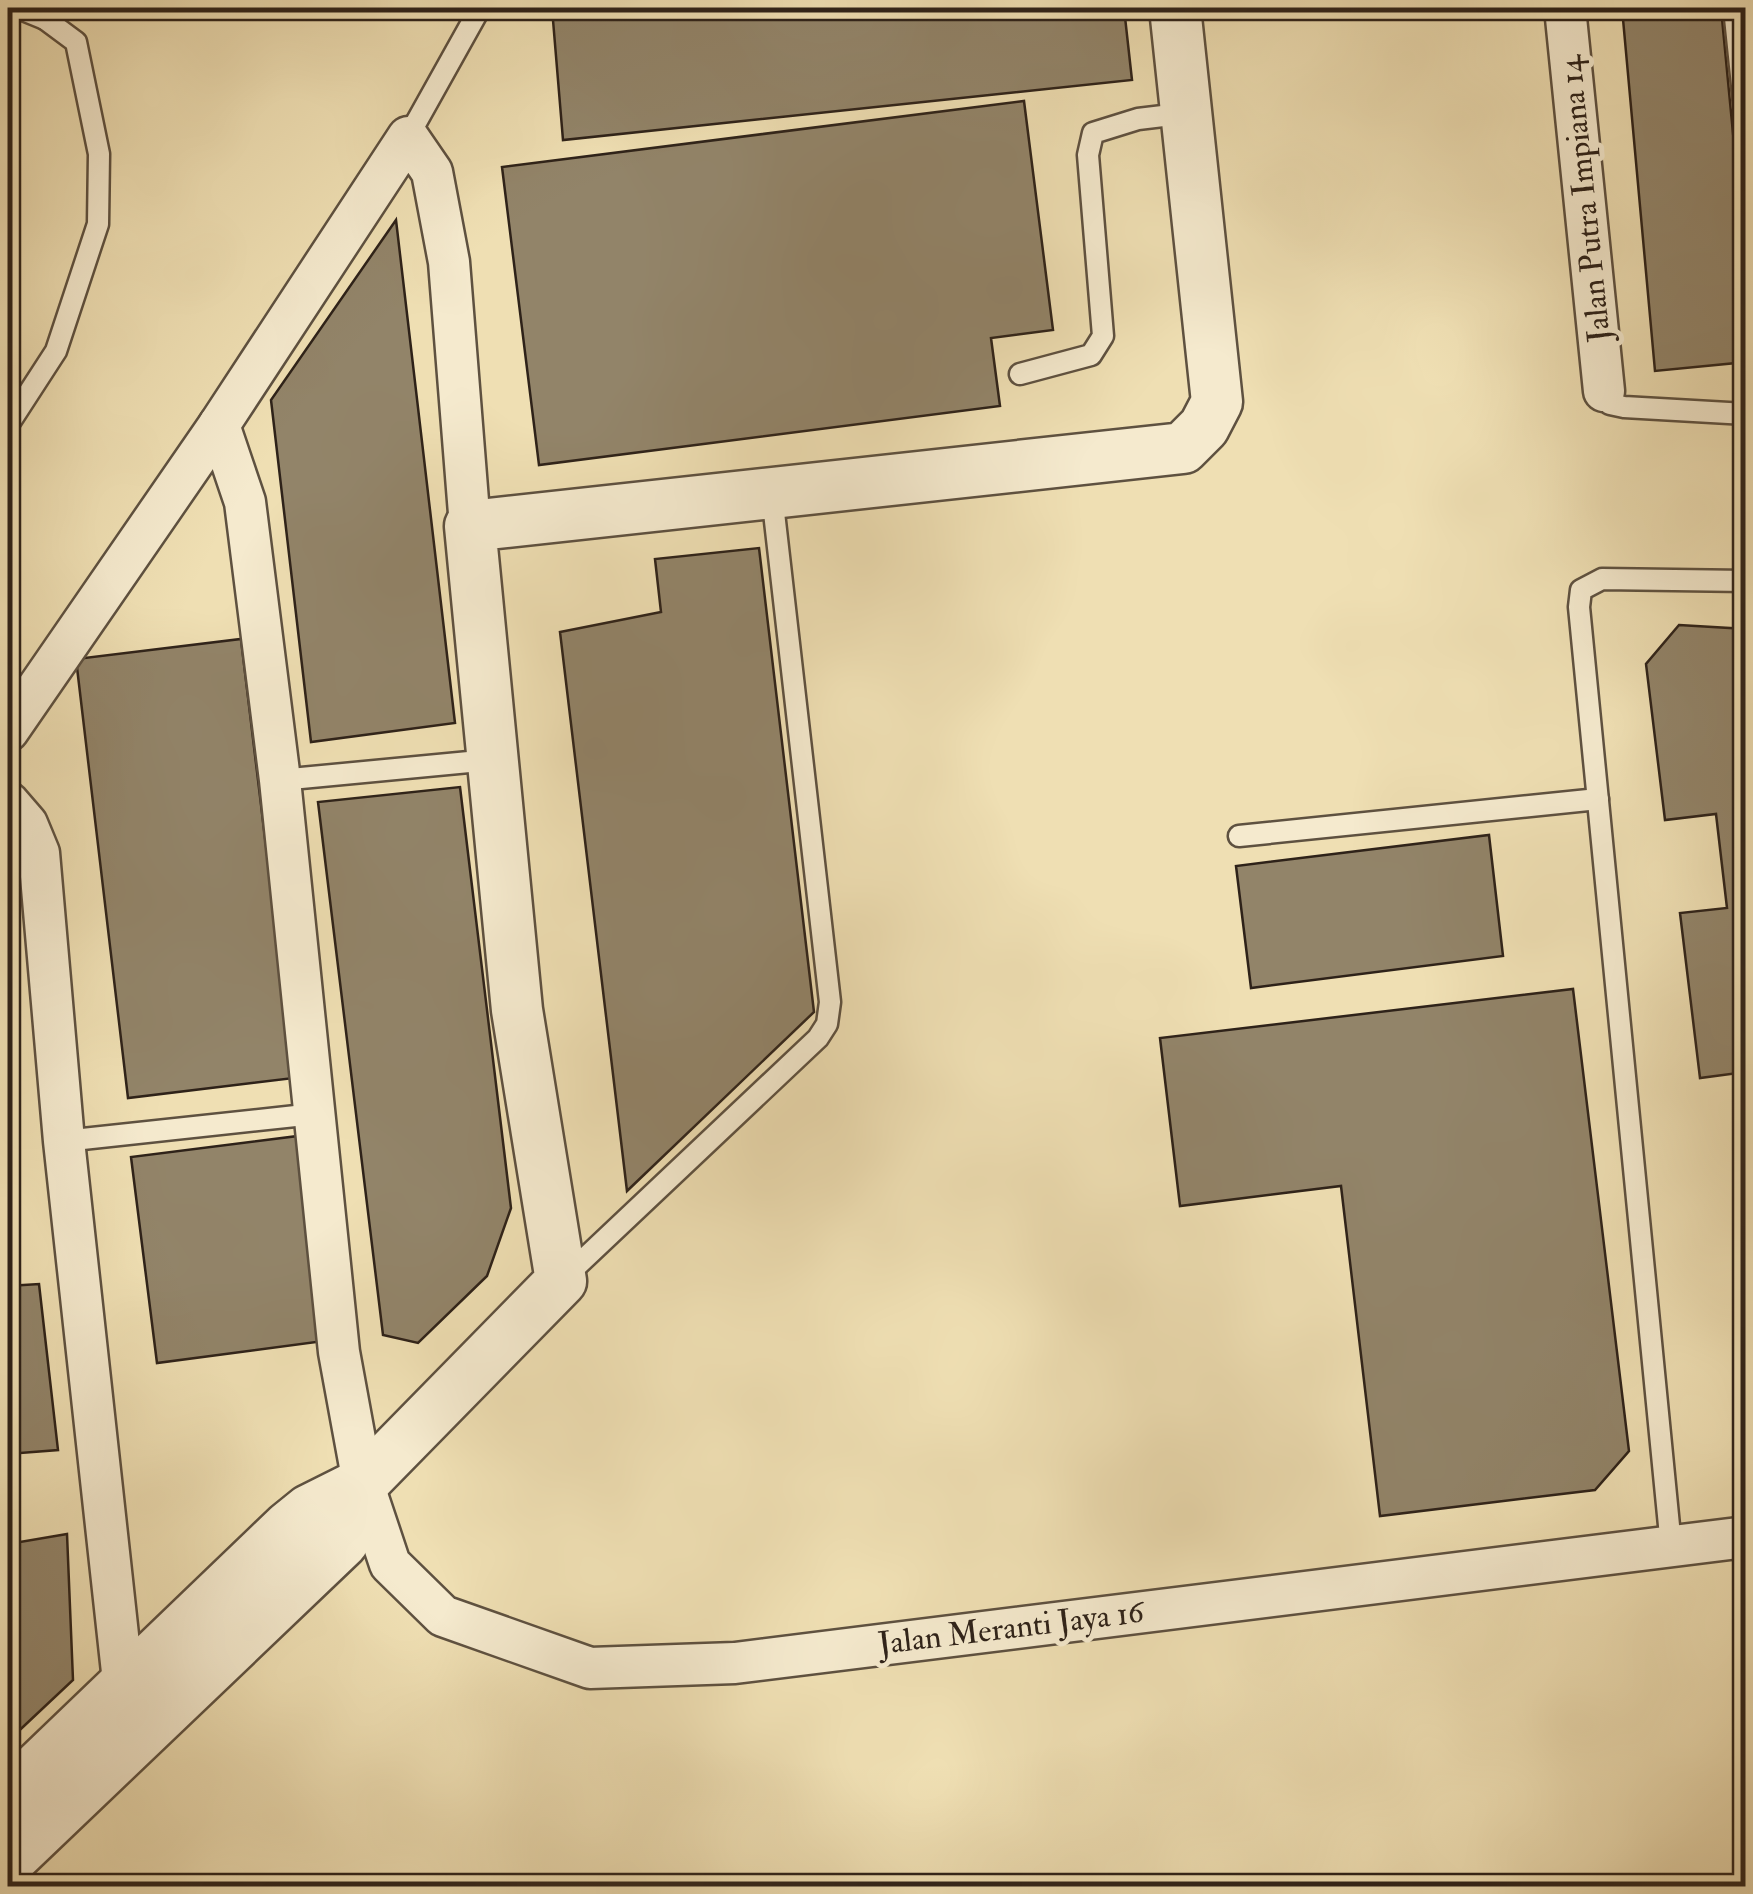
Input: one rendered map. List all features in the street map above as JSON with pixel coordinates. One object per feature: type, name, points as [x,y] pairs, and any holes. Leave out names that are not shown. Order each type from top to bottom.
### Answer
[{"type":"street","points":[[470,526],[1183,448],[1204,427],[1217,402],[1175,8]]},
{"type":"street","name":"Jalan Putra Impiana 14","points":[[1565,8],[1604,391]]},
{"type":"street","points":[[8,731],[219,425],[408,137],[432,172],[449,262],[490,760],[517,1010],[561,1281],[363,1483],[309,1510],[288,1528],[123,1681],[8,1796]]},
{"type":"street","name":"Jalan Meranti Jaya 16","points":[[219,425],[235,462],[244,502],[280,780],[339,1352],[363,1483],[390,1564],[443,1616],[590,1668],[734,1663],[1746,1536]]},
{"type":"street","points":[[8,802],[28,824],[39,853],[64,1141],[123,1681]]},
{"type":"street","points":[[8,1862],[343,1542],[363,1483]]},
{"type":"lane","points":[[8,425],[56,351],[98,224],[99,154],[76,42],[53,13],[18,8]]},
{"type":"lane","points":[[408,137],[480,8]]},
{"type":"lane","points":[[1734,8],[1746,124]]},
{"type":"lane","points":[[1020,374],[1090,355],[1103,336],[1088,155],[1093,133],[1138,119],[1188,113]]},
{"type":"lane","points":[[1604,391],[1610,404],[1624,407],[1746,414]]},
{"type":"lane","points":[[561,1281],[818,1038],[827,1024],[830,1002],[772,493]]},
{"type":"lane","points":[[1671,1546],[1581,590],[1602,579],[1746,581]]},
{"type":"lane","points":[[280,780],[490,760]]},
{"type":"lane","points":[[1239,836],[1598,799]]},
{"type":"lane","points":[[64,1141],[314,1114]]},
{"type":"building","points":[[552,8],[1124,8],[1132,80],[563,140]]},
{"type":"building","points":[[1622,8],[1721,8],[1746,269],[1746,362],[1655,371]]},
{"type":"building","points":[[1024,101],[1053,330],[991,338],[1000,406],[539,465],[502,167]]},
{"type":"building","points":[[396,220],[455,723],[311,742],[271,400]]},
{"type":"building","points":[[759,548],[814,1012],[627,1191],[560,632],[661,612],[655,559]]},
{"type":"building","points":[[1679,625],[1746,629],[1746,1072],[1700,1078],[1680,913],[1727,908],[1716,814],[1665,820],[1646,664]]},
{"type":"building","points":[[241,639],[294,1078],[128,1098],[76,659]]},
{"type":"building","points":[[460,787],[511,1208],[487,1276],[418,1343],[383,1335],[318,802]]},
{"type":"building","points":[[1489,835],[1503,956],[1251,988],[1236,866]]},
{"type":"building","points":[[1573,989],[1629,1451],[1595,1490],[1380,1516],[1341,1186],[1180,1206],[1160,1038]]},
{"type":"building","points":[[298,1136],[324,1341],[157,1363],[131,1157]]},
{"type":"building","points":[[39,1284],[58,1450],[8,1454],[8,1286]]},
{"type":"building","points":[[67,1534],[73,1680],[8,1741],[8,1544]]}]
